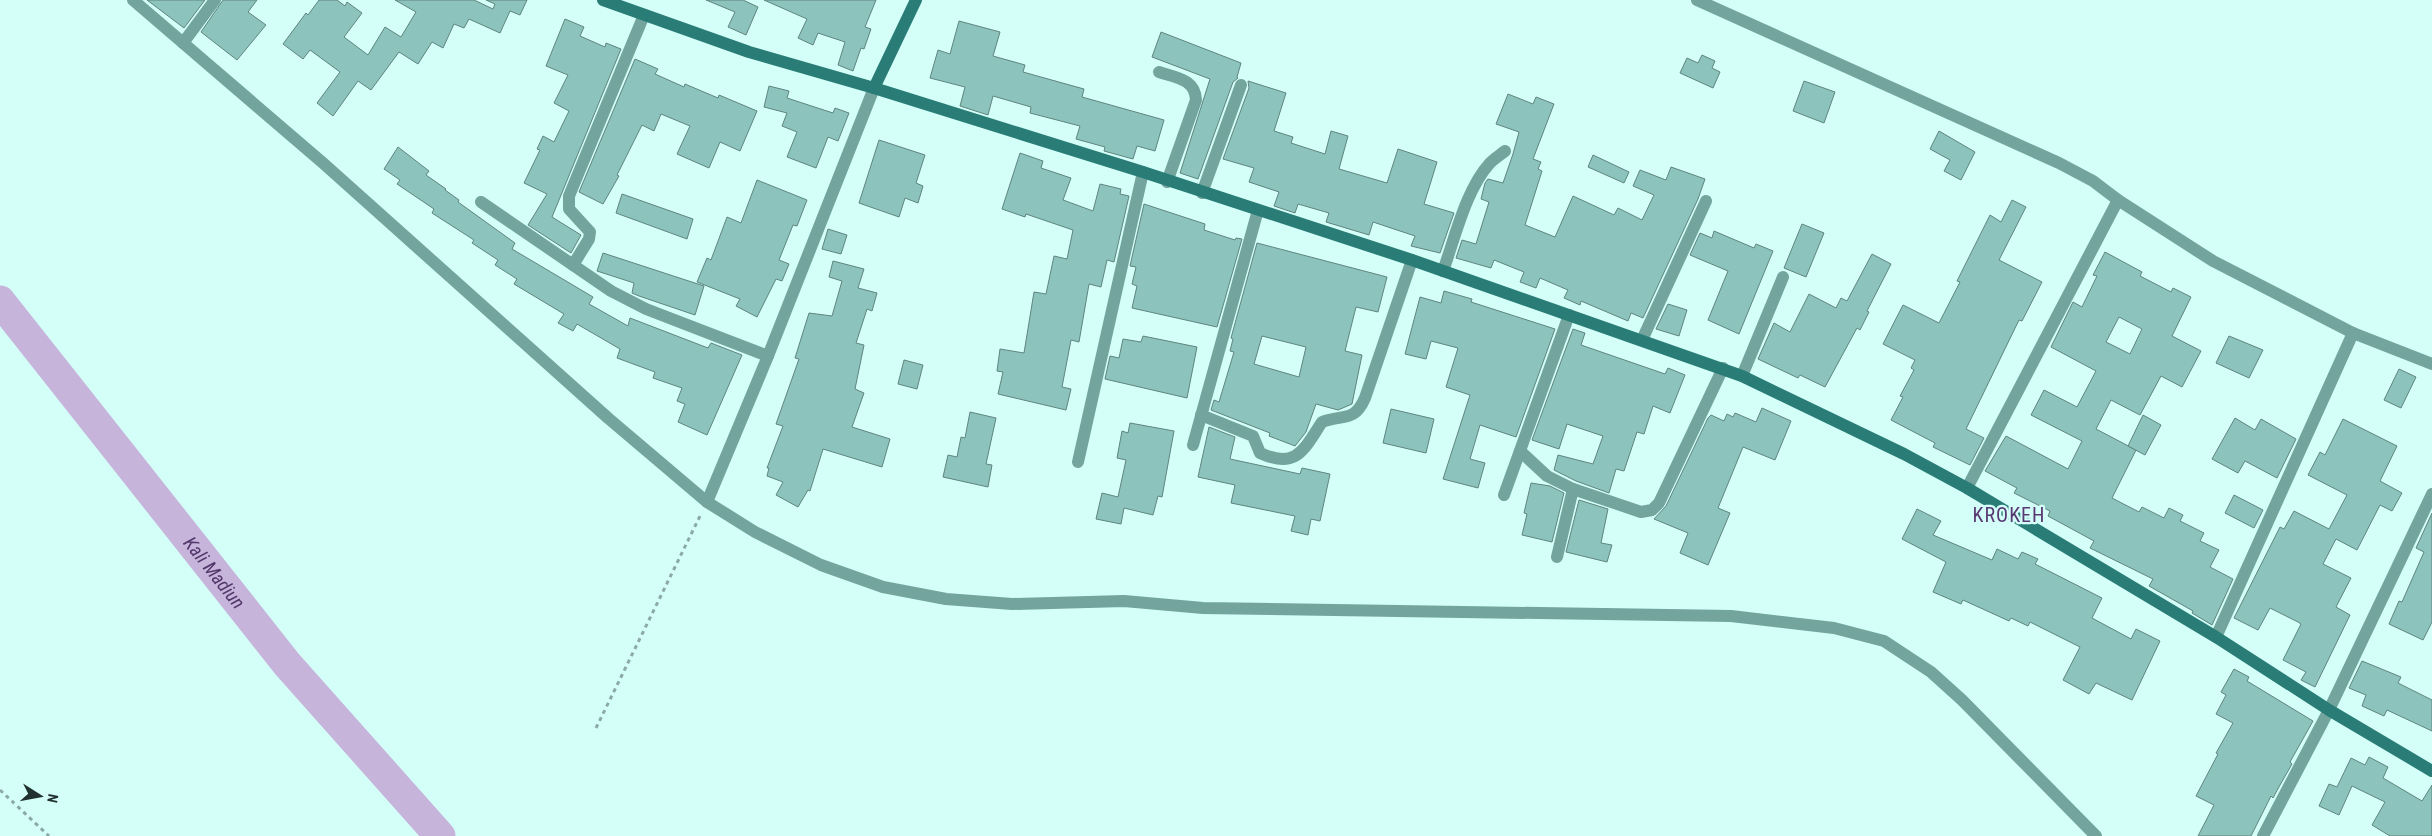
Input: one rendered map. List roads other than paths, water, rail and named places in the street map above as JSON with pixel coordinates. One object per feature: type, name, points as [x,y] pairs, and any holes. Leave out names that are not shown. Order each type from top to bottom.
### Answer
[{"type":"main road","points":[[603,0],[749,52],[874,88],[1143,172],[1167,182],[1412,260],[1742,376],[1904,454],[1967,488],[2216,638],[2328,710],[2432,771]]},
{"type":"main road","points":[[874,88],[916,0]]},
{"type":"street","points":[[133,0],[323,163],[608,418],[707,502],[755,532],[821,564],[883,587],[946,599],[1012,604],[1124,601],[1213,608],[1731,616],[1834,628],[1884,641],[1931,672],[1962,700],[2096,836]]},
{"type":"street","points":[[183,43],[215,0]]},
{"type":"street","points":[[1697,0],[2059,163],[2093,181],[2118,200],[2213,261],[2354,333],[2432,364]]},
{"type":"street","points":[[573,266],[589,239],[590,232],[569,209],[569,196],[644,15]]},
{"type":"street","points":[[1159,72],[1191,84],[1195,89],[1196,100],[1167,182]]},
{"type":"street","points":[[1202,193],[1241,85]]},
{"type":"street","points":[[707,502],[768,356],[874,88]]},
{"type":"street","points":[[1443,271],[1465,208],[1478,181],[1490,163],[1506,152]]},
{"type":"street","points":[[1078,462],[1143,172]]},
{"type":"street","points":[[1967,488],[2118,200]]},
{"type":"street","points":[[1642,340],[1706,201]]},
{"type":"street","points":[[481,202],[573,266],[646,309],[768,356]]},
{"type":"street","points":[[1193,445],[1258,210]]},
{"type":"street","points":[[1201,415],[1253,436],[1260,452],[1284,459],[1297,456],[1304,451],[1322,422],[1353,416],[1360,410],[1365,398],[1412,260]]},
{"type":"street","points":[[1742,376],[1783,277]]},
{"type":"street","points":[[1504,495],[1569,315]]},
{"type":"street","points":[[2216,638],[2354,333]]},
{"type":"street","points":[[1520,451],[1547,476],[1573,489],[1641,512],[1652,510],[1658,503],[1723,368]]},
{"type":"street","points":[[1557,557],[1573,489]]},
{"type":"street","points":[[2263,836],[2328,710],[2432,494]]},
{"type":"waterway","name":"Kali Madiun","points":[[0,301],[287,664],[440,836]]},
{"type":"district","name":"KROKEH","points":[[2009,515]]}]
